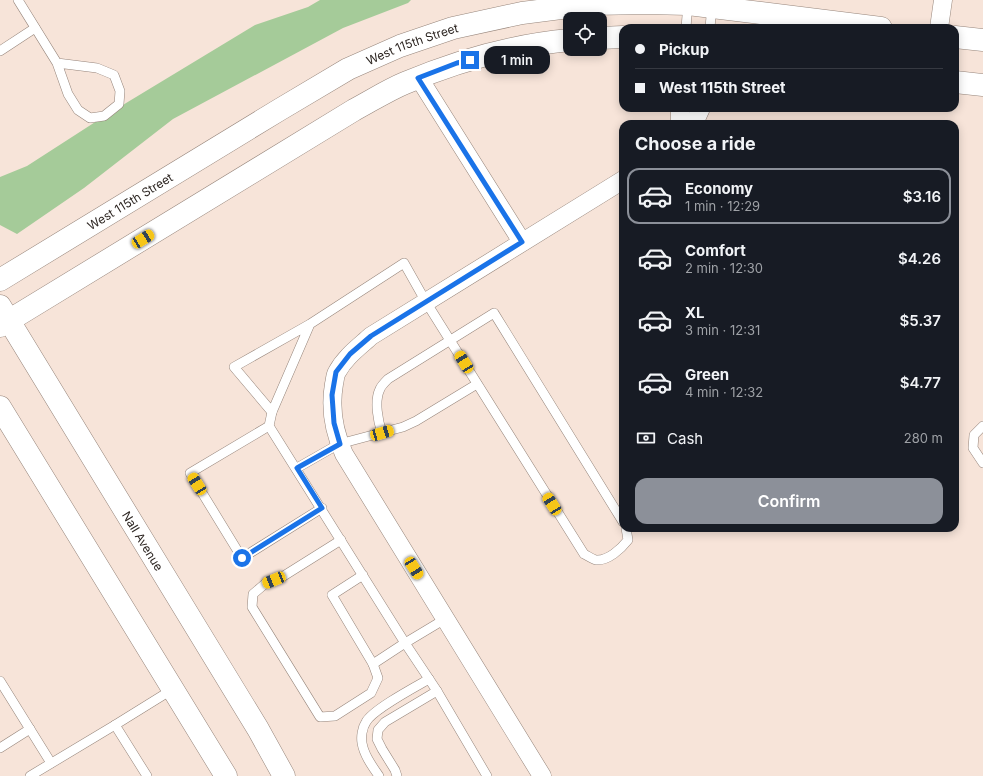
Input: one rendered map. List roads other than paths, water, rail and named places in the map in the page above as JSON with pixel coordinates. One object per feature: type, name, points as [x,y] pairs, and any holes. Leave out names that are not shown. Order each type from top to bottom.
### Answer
[{"type":"street","points":[[940,24],[943,0]]},
{"type":"street","name":"West 115th Street","points":[[0,280],[341,73],[400,46],[453,28],[522,13],[592,4],[688,2],[712,3],[854,24]]},
{"type":"street","points":[[607,38],[619,37]]},
{"type":"street","points":[[959,37],[983,40]]},
{"type":"street","points":[[3,318],[354,110],[404,83],[457,63],[509,50],[563,41]]},
{"type":"street","points":[[418,78],[522,242]]},
{"type":"street","points":[[959,82],[983,85]]},
{"type":"street","points":[[542,776],[344,454],[334,423],[332,395],[336,372],[350,354],[371,336],[619,182]]},
{"type":"street","name":"Nall Avenue","points":[[3,318],[254,722],[284,776]]},
{"type":"street","points":[[0,408],[226,776]]},
{"type":"lane","points":[[18,0],[57,63],[68,94],[78,110],[90,118],[104,116],[119,104],[120,91],[114,75],[97,68],[57,63]]},
{"type":"lane","points":[[686,24],[688,2]]},
{"type":"lane","points":[[710,24],[712,3]]},
{"type":"lane","points":[[0,51],[35,28]]},
{"type":"lane","points":[[272,412],[234,366],[310,324],[404,262],[426,302],[584,554],[596,560],[607,558],[621,549],[628,540],[627,532]]},
{"type":"lane","points":[[382,433],[377,405],[379,390],[388,379],[494,313],[619,516]]},
{"type":"lane","points":[[310,324],[272,412],[269,426],[437,691],[487,776]]},
{"type":"lane","points":[[297,468],[340,444],[403,428],[477,384]]},
{"type":"lane","points":[[269,426],[190,474],[242,558],[322,508]]},
{"type":"lane","points":[[983,426],[974,435],[973,448],[983,463]]},
{"type":"lane","points":[[341,540],[282,577],[266,583],[253,594],[252,607],[320,717],[335,716],[370,693],[378,678],[373,664],[332,595],[363,575]]},
{"type":"lane","points":[[373,664],[445,619]]},
{"type":"lane","points":[[379,776],[367,757],[362,743],[362,732],[366,722],[373,714],[429,679]]},
{"type":"lane","points":[[0,681],[51,763]]},
{"type":"lane","points":[[30,776],[173,689]]},
{"type":"lane","points":[[397,776],[377,739],[378,730],[385,722],[437,691]]},
{"type":"lane","points":[[115,725],[147,776]]},
{"type":"lane","points":[[0,748],[30,729]]}]
